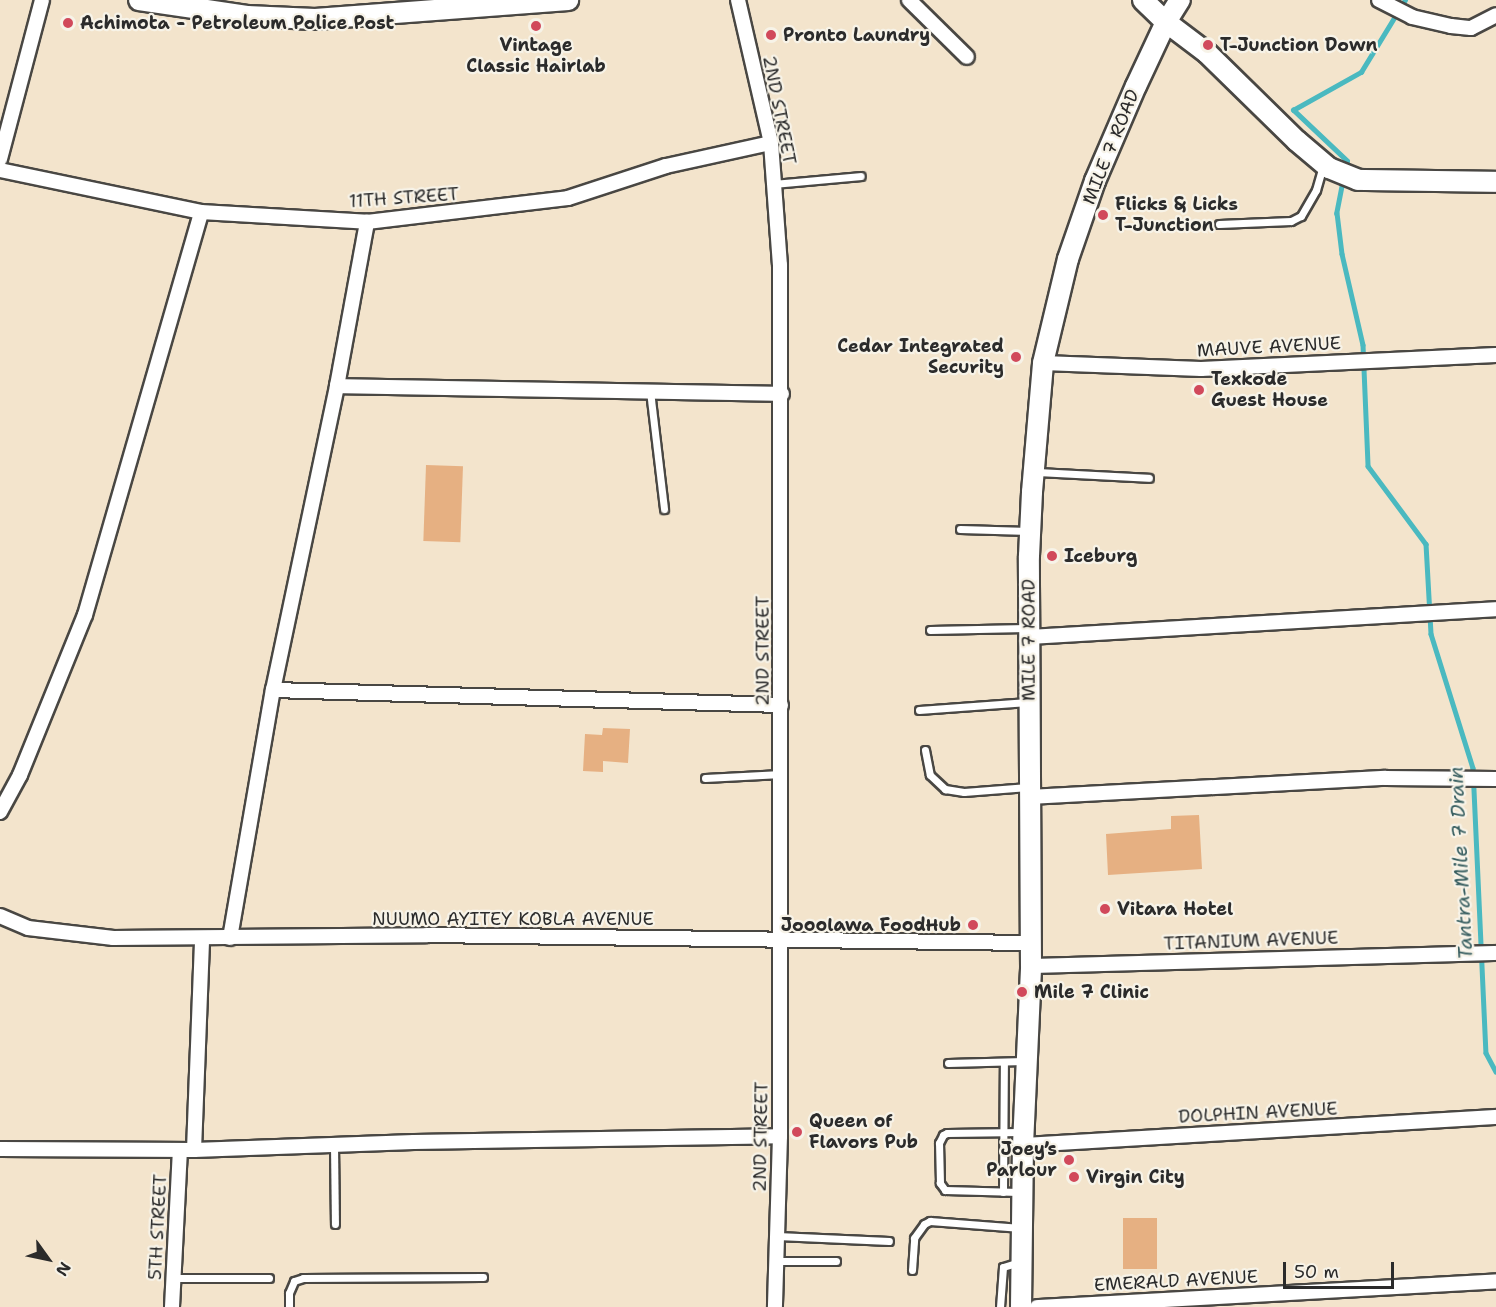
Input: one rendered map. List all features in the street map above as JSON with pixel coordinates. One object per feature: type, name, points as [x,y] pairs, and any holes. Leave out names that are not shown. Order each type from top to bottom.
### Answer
[{"type":"street","points":[[0,159],[42,0]]},
{"type":"street","points":[[139,0],[247,16],[315,19],[555,1]]},
{"type":"street","name":"2ND STREET","points":[[738,0],[771,143],[780,265],[782,394],[781,940],[780,1136],[775,1307]]},
{"type":"street","points":[[909,0],[967,57]]},
{"type":"street","points":[[1143,0],[1166,22],[1207,52],[1297,141],[1327,166],[1358,180],[1496,182]]},
{"type":"street","name":"MILE 7 ROAD","points":[[1021,1307],[1022,1228],[1013,1192],[1017,1136],[1025,1104],[1030,966],[1028,633],[1030,531],[1043,363],[1068,259],[1095,182],[1166,22],[1180,0]]},
{"type":"street","points":[[1384,3],[1412,17],[1471,28],[1496,15]]},
{"type":"street","name":"11TH STREET","points":[[0,170],[201,212],[367,222],[568,198],[666,166],[771,143]]},
{"type":"street","points":[[0,812],[20,775],[85,615],[201,212]]},
{"type":"street","points":[[230,939],[273,690],[337,386],[367,222]]},
{"type":"street","name":"MAUVE AVENUE","points":[[1043,363],[1201,369],[1496,355]]},
{"type":"street","points":[[337,386],[782,394]]},
{"type":"street","points":[[1028,633],[1496,609]]},
{"type":"street","points":[[273,690],[781,705]]},
{"type":"street","points":[[1029,792],[1385,778],[1493,779]]},
{"type":"street","name":"NUUMO AYITEY KOBLA AVENUE","points":[[0,916],[28,928],[113,938],[230,939],[427,935],[1030,944]]},
{"type":"street","name":"5TH STREET","points":[[172,1307],[187,1150],[202,939]]},
{"type":"street","name":"TITANIUM AVENUE","points":[[1030,966],[1496,953]]},
{"type":"street","name":"DOLPHIN AVENUE","points":[[1017,1136],[1496,1117]]},
{"type":"street","points":[[0,1149],[187,1150],[780,1136]]},
{"type":"street","name":"EMERALD AVENUE","points":[[1037,1307],[1496,1281]]},
{"type":"lane","points":[[1219,224],[1291,221],[1301,216],[1327,166]]},
{"type":"lane","points":[[774,184],[861,176]]},
{"type":"lane","points":[[650,391],[664,509]]},
{"type":"lane","points":[[1034,472],[1149,478]]},
{"type":"lane","points":[[960,529],[1030,531]]},
{"type":"lane","points":[[930,630],[1028,633]]},
{"type":"lane","points":[[919,710],[1028,702]]},
{"type":"lane","points":[[925,750],[930,775],[945,789],[964,792],[1029,792]]},
{"type":"lane","points":[[705,778],[781,774]]},
{"type":"lane","points":[[948,1063],[1026,1061]]},
{"type":"lane","points":[[1004,1062],[1004,1104],[1017,1136],[947,1133],[942,1135],[939,1143],[940,1183],[945,1190],[1013,1192]]},
{"type":"lane","points":[[1004,1104],[1025,1104]]},
{"type":"lane","points":[[334,1145],[335,1224]]},
{"type":"lane","points":[[912,1270],[914,1238],[924,1224],[930,1221],[1022,1228]]},
{"type":"lane","points":[[777,1236],[888,1241]]},
{"type":"lane","points":[[776,1261],[836,1261]]},
{"type":"lane","points":[[1000,1307],[1003,1267],[1022,1262]]},
{"type":"lane","points":[[289,1307],[294,1281],[303,1278],[483,1277]]},
{"type":"lane","points":[[174,1278],[269,1278]]},
{"type":"building","points":[[426,465],[463,466],[460,542],[423,541]]},
{"type":"building","points":[[603,728],[630,729],[628,763],[603,761],[603,772],[583,771],[585,734],[602,735]]},
{"type":"building","points":[[1199,815],[1202,869],[1108,875],[1106,834],[1171,829],[1171,816]]},
{"type":"building","points":[[1123,1218],[1157,1218],[1157,1269],[1123,1269]]},
{"type":"waterway","name":"Tantra-Mile 7 Drain","points":[[1345,169],[1347,161],[1293,110],[1361,72],[1405,0]]},
{"type":"waterway","name":"Tantra-Mile 7 Drain","points":[[1343,181],[1337,213],[1342,254],[1363,345],[1368,466],[1426,544],[1431,634],[1473,768],[1486,1053],[1496,1072]]},
{"type":"place","name":"Achimota - Petroleum Police Post","points":[[68,23]]},
{"type":"place","name":"Vintage Classic Hairlab","points":[[536,26]]},
{"type":"place","name":"Pronto Laundry","points":[[771,35]]},
{"type":"place","name":"T-Junction Down","points":[[1208,45]]},
{"type":"place","name":"Flicks & Licks T-Junction","points":[[1103,215]]},
{"type":"place","name":"Cedar Integrated Security","points":[[1016,357]]},
{"type":"place","name":"Texkode Guest House","points":[[1199,390]]},
{"type":"place","name":"Iceburg","points":[[1052,556]]},
{"type":"place","name":"Vitara Hotel","points":[[1105,909]]},
{"type":"place","name":"Jooolawa FoodHub","points":[[973,925]]},
{"type":"place","name":"Mile 7 Clinic","points":[[1022,992]]},
{"type":"place","name":"Queen of Flavors Pub","points":[[797,1132]]},
{"type":"place","name":"Joey’s Parlour","points":[[1069,1160]]},
{"type":"place","name":"Virgin City","points":[[1074,1177]]}]
